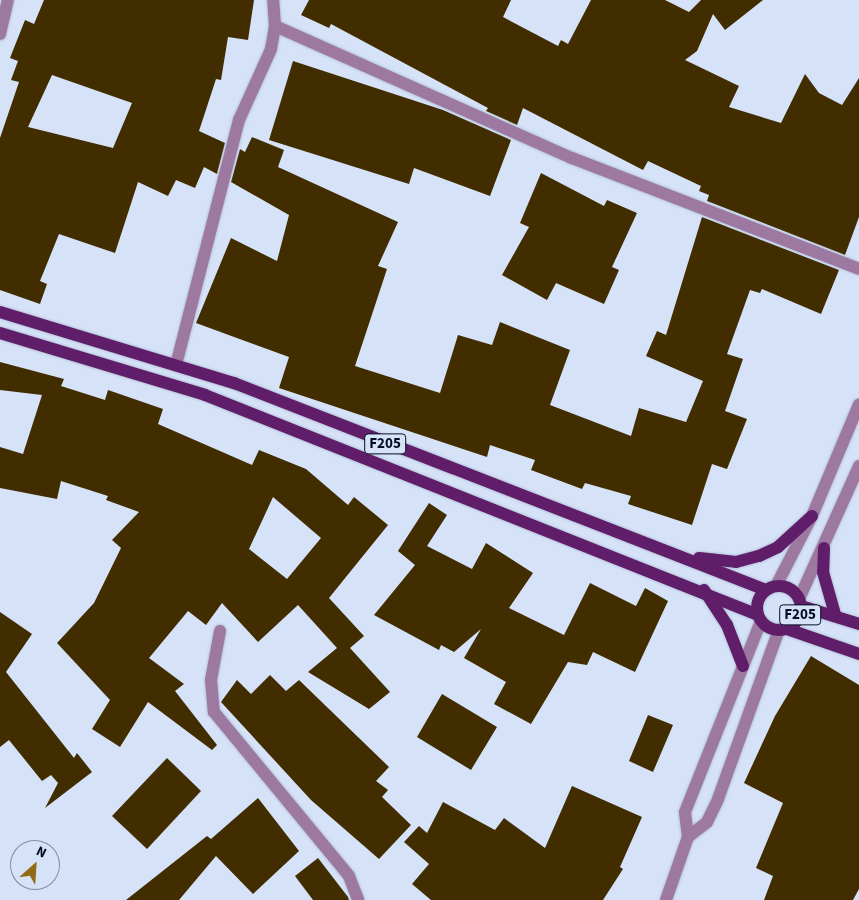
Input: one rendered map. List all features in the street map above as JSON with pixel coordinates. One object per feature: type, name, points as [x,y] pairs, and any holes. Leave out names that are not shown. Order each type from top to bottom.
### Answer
[{"type":"main road","name":"F205","points":[[0,312],[234,383],[634,542],[771,588],[785,586],[800,603],[859,624]]},
{"type":"main road","name":"F205","points":[[0,333],[205,396],[704,590],[783,630],[859,654]]},
{"type":"main road","points":[[682,557],[736,562],[759,556],[778,547],[812,516]]},
{"type":"main road","points":[[824,548],[823,572],[835,614]]},
{"type":"main road","name":"F205","points":[[760,618],[758,601],[771,588]]},
{"type":"main road","points":[[704,590],[727,625],[744,666]]},
{"type":"main road","name":"F205","points":[[783,630],[798,620],[800,603]]},
{"type":"street","points":[[0,34],[8,0]]},
{"type":"street","points":[[176,365],[239,120],[271,49],[276,26],[273,0]]},
{"type":"street","points":[[276,26],[572,158],[859,269]]},
{"type":"street","points":[[771,588],[812,516],[859,404]]},
{"type":"street","points":[[800,603],[859,466]]},
{"type":"street","points":[[666,900],[688,837],[685,812],[744,666],[760,618]]},
{"type":"street","points":[[688,837],[707,822],[718,799],[783,630]]},
{"type":"street","points":[[220,631],[211,680],[214,712],[350,876],[358,900]]},
{"type":"building","points":[[44,0],[254,0],[248,40],[228,37],[221,80],[216,79],[199,131],[225,143],[217,174],[204,167],[195,188],[176,180],[168,196],[138,182],[115,253],[59,234],[40,281],[47,284],[40,304],[0,290],[0,138],[19,82],[11,80],[18,61],[10,58],[25,20],[34,24]],"holes":[[[52,75],[132,103],[113,148],[28,127]]]},
{"type":"building","points":[[309,0],[511,0],[503,17],[558,46],[561,40],[568,44],[591,0],[665,0],[689,12],[701,0],[763,0],[725,30],[713,14],[697,51],[685,60],[739,86],[729,107],[781,123],[805,74],[819,93],[842,105],[859,78],[859,217],[845,255],[707,201],[709,195],[699,191],[701,186],[648,161],[643,170],[523,108],[517,125],[486,111],[488,108],[331,24],[329,28],[301,15]]},
{"type":"building","points":[[293,61],[443,110],[511,140],[490,196],[414,168],[409,184],[269,140]]},
{"type":"building","points":[[252,137],[284,150],[278,167],[398,222],[378,266],[387,269],[355,366],[440,393],[458,335],[492,345],[500,322],[570,350],[550,405],[631,436],[639,408],[686,422],[703,381],[646,356],[657,331],[666,335],[702,217],[839,270],[821,314],[762,289],[760,293],[750,290],[727,354],[743,359],[725,411],[747,419],[727,469],[712,464],[692,525],[628,504],[631,496],[585,483],[582,489],[531,470],[535,460],[490,445],[487,457],[279,388],[289,357],[196,323],[231,238],[277,261],[289,215],[231,182],[240,149],[245,152]]},
{"type":"building","points":[[541,173],[604,206],[607,200],[637,213],[612,267],[619,270],[604,304],[556,283],[547,300],[502,275],[529,227],[520,223]]},
{"type":"building","points":[[0,362],[64,379],[61,386],[105,400],[108,390],[163,409],[158,424],[252,465],[259,450],[306,469],[348,505],[354,497],[388,525],[329,598],[364,636],[350,648],[390,692],[369,709],[308,672],[337,648],[298,605],[258,642],[222,603],[206,625],[188,611],[149,658],[184,684],[175,691],[217,745],[212,750],[148,702],[120,747],[92,729],[110,700],[57,643],[94,603],[121,548],[112,540],[139,512],[106,500],[108,496],[61,481],[57,499],[0,488],[0,447],[23,454],[42,395],[0,390]],"holes":[[[273,497],[321,538],[287,579],[249,549]]]},
{"type":"building","points":[[429,503],[447,515],[427,546],[472,569],[486,543],[533,573],[509,608],[564,635],[590,583],[636,606],[645,588],[668,601],[635,672],[593,652],[587,665],[568,662],[531,724],[494,704],[506,682],[464,658],[481,629],[454,652],[441,645],[439,650],[374,615],[415,565],[398,551]]},
{"type":"building","points":[[0,612],[32,634],[6,672],[74,758],[77,753],[92,772],[45,808],[58,783],[51,775],[42,781],[9,740],[0,747]]},
{"type":"building","points":[[811,656],[859,685],[859,889],[853,900],[764,900],[773,876],[756,868],[783,803],[744,783],[775,716]]},
{"type":"building","points":[[270,675],[286,691],[299,680],[389,767],[376,781],[388,790],[382,797],[411,825],[379,859],[311,800],[221,702],[237,680],[251,694]]},
{"type":"building","points":[[442,694],[497,727],[471,770],[417,737]]},
{"type":"building","points":[[648,715],[673,725],[653,772],[629,761]]},
{"type":"building","points":[[167,758],[201,791],[147,849],[112,816]]},
{"type":"building","points":[[572,786],[642,817],[620,867],[623,869],[603,900],[431,900],[412,884],[429,864],[404,842],[419,826],[427,833],[443,802],[495,830],[504,818],[545,848]]},
{"type":"building","points":[[258,798],[299,851],[253,894],[216,856],[179,900],[126,900],[207,836],[211,839]]},
{"type":"building","points":[[318,858],[349,900],[313,900],[295,876]]}]
